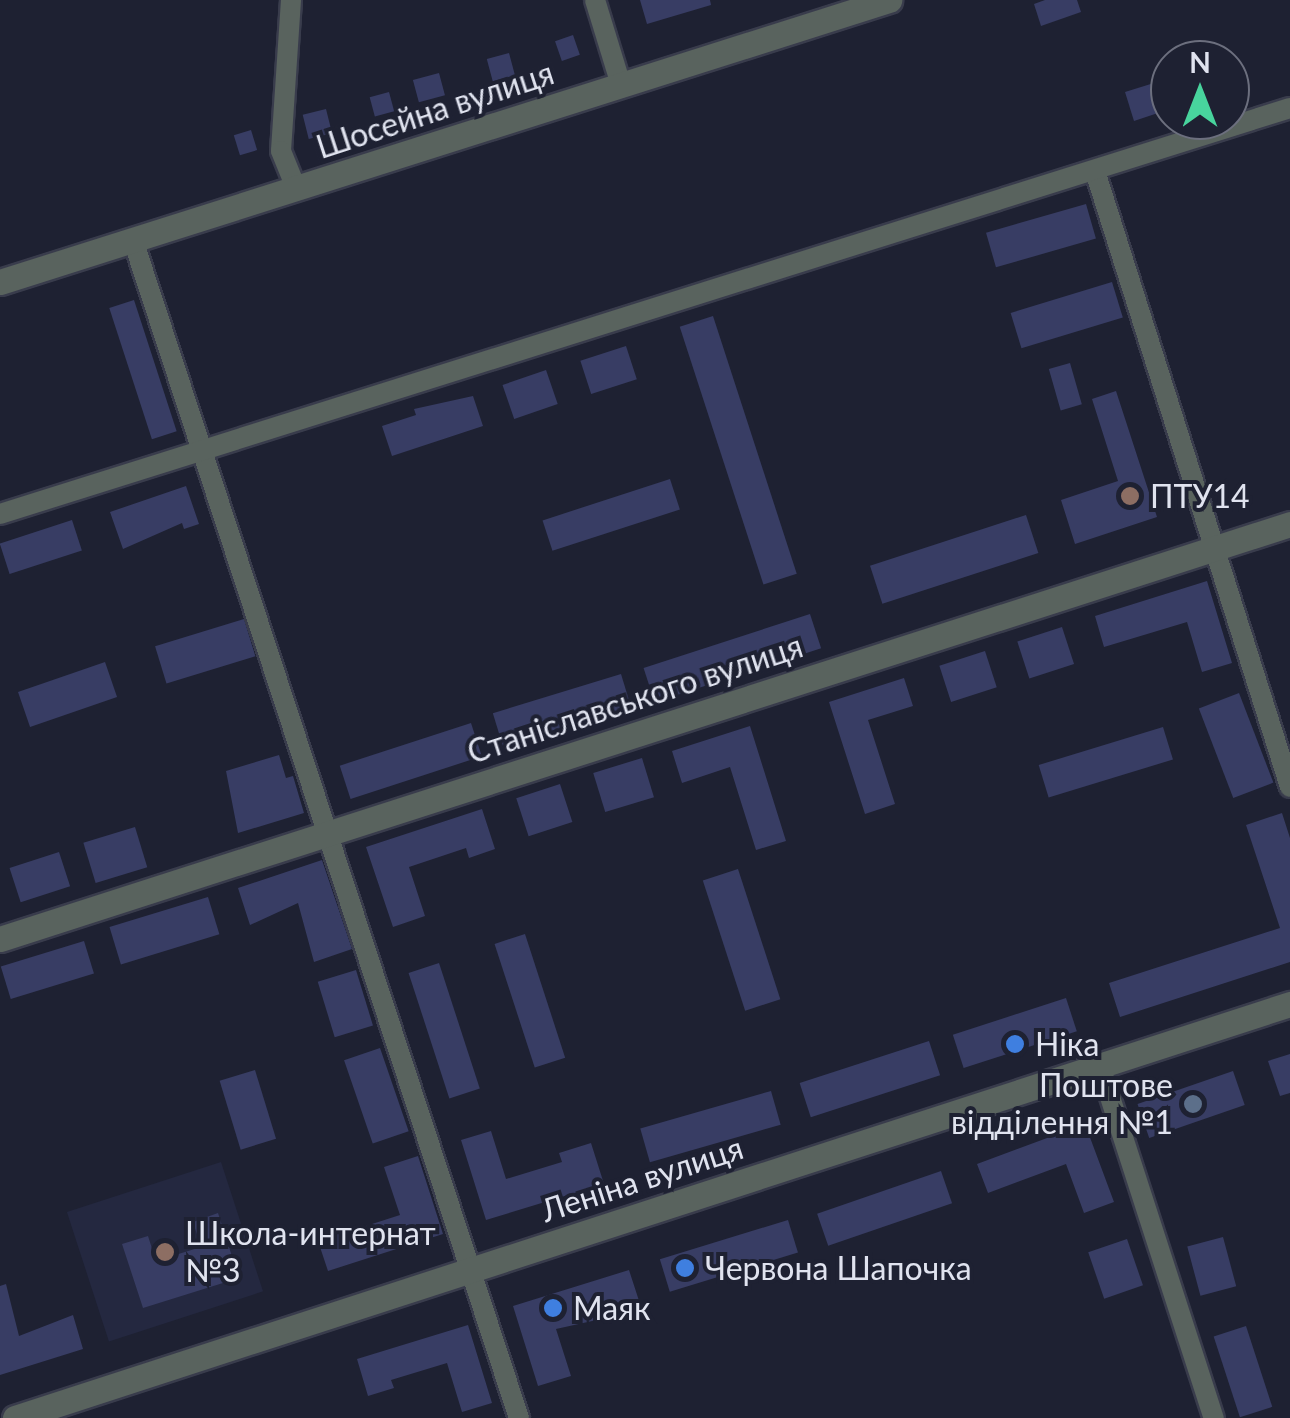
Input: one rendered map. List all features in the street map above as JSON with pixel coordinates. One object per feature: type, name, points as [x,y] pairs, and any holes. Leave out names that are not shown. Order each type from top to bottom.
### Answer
[{"type":"street","points":[[290,0],[280,152],[296,188]]},
{"type":"street","points":[[596,0],[622,85]]},
{"type":"street","name":"Шосейна вулиця","points":[[0,282],[890,0]]},
{"type":"street","points":[[0,514],[1290,108]]},
{"type":"street","points":[[1095,171],[1290,787]]},
{"type":"street","points":[[134,240],[323,833],[519,1418]]},
{"type":"street","name":"Станіславського вулиця","points":[[0,938],[1290,524]]},
{"type":"street","name":"Леніна вулиця","points":[[15,1418],[1290,1004]]},
{"type":"street","points":[[1100,1066],[1214,1418]]},
{"type":"shaded area","name":"Школа-интернат №3","points":[[221,1162],[263,1291],[109,1341],[67,1212]]},
{"type":"building","points":[[640,0],[710,0],[711,5],[647,24]]},
{"type":"building","points":[[1077,0],[1081,12],[1041,26],[1034,4]]},
{"type":"building","points":[[573,35],[580,55],[562,61],[555,41]]},
{"type":"building","points":[[509,53],[515,75],[493,81],[487,59]]},
{"type":"building","points":[[439,73],[445,95],[419,102],[413,80]]},
{"type":"building","points":[[1150,84],[1150,116],[1134,121],[1125,92]]},
{"type":"building","points":[[389,92],[394,111],[375,116],[370,97]]},
{"type":"building","points":[[326,109],[332,133],[309,139],[303,115]]},
{"type":"building","points":[[251,130],[257,150],[240,155],[234,135]]},
{"type":"building","points":[[1086,204],[1096,239],[996,267],[986,233]]},
{"type":"building","points":[[1112,282],[1123,317],[1021,348],[1011,313]]},
{"type":"building","points":[[134,300],[177,431],[152,439],[109,308]]},
{"type":"building","points":[[713,316],[797,574],[763,585],[680,327]]},
{"type":"building","points":[[626,346],[637,379],[591,394],[580,361]]},
{"type":"building","points":[[1070,363],[1082,404],[1061,410],[1049,369]]},
{"type":"building","points":[[546,370],[558,404],[514,419],[503,385]]},
{"type":"building","points":[[1116,391],[1157,517],[1075,544],[1061,500],[1118,481],[1092,399]]},
{"type":"building","points":[[473,396],[483,426],[392,456],[382,426],[416,415],[414,409]]},
{"type":"building","points":[[670,479],[680,509],[552,551],[543,520]]},
{"type":"building","points":[[186,486],[199,524],[184,529],[182,523],[123,549],[110,512]]},
{"type":"building","points":[[1026,515],[1038,553],[882,604],[870,566]]},
{"type":"building","points":[[72,520],[82,550],[10,574],[0,543]]},
{"type":"building","points":[[1207,581],[1232,663],[1202,672],[1187,622],[1104,647],[1095,616]]},
{"type":"building","points":[[810,614],[821,648],[655,702],[644,668]]},
{"type":"building","points":[[244,619],[255,656],[166,683],[155,646]]},
{"type":"building","points":[[1062,627],[1074,664],[1029,679],[1017,642]]},
{"type":"building","points":[[985,651],[997,687],[951,702],[939,666]]},
{"type":"building","points":[[105,662],[117,697],[30,727],[18,692]]},
{"type":"building","points":[[621,674],[631,707],[503,746],[493,713]]},
{"type":"building","points":[[904,678],[913,706],[868,720],[895,804],[865,814],[829,702]]},
{"type":"building","points":[[1239,693],[1273,783],[1233,798],[1199,708]]},
{"type":"building","points":[[471,723],[482,756],[351,799],[340,766]]},
{"type":"building","points":[[750,726],[786,841],[756,850],[730,767],[682,783],[672,751]]},
{"type":"building","points":[[1163,727],[1173,760],[1049,798],[1039,765]]},
{"type":"building","points":[[279,755],[286,778],[293,776],[304,813],[238,833],[226,771]]},
{"type":"building","points":[[642,758],[654,797],[605,812],[593,773]]},
{"type":"building","points":[[560,784],[572,822],[529,836],[516,798]]},
{"type":"building","points":[[482,809],[495,849],[469,858],[466,848],[409,867],[425,916],[393,927],[366,847]]},
{"type":"building","points":[[1282,813],[1290,838],[1290,962],[1120,1017],[1109,983],[1280,928],[1246,825]]},
{"type":"building","points":[[135,827],[147,867],[96,883],[83,843]]},
{"type":"building","points":[[59,852],[70,886],[21,902],[10,868]]},
{"type":"building","points":[[322,860],[352,949],[314,962],[298,903],[250,925],[238,888]]},
{"type":"building","points":[[738,869],[780,999],[745,1011],[703,880]]},
{"type":"building","points":[[208,897],[219,934],[121,964],[110,927]]},
{"type":"building","points":[[525,934],[565,1058],[535,1068],[495,944]]},
{"type":"building","points":[[84,941],[94,974],[11,999],[1,966]]},
{"type":"building","points":[[439,963],[480,1089],[449,1098],[409,973]]},
{"type":"building","points":[[356,970],[373,1025],[335,1037],[318,982]]},
{"type":"building","points":[[1066,998],[1077,1031],[964,1068],[953,1035]]},
{"type":"building","points":[[929,1041],[940,1075],[811,1117],[800,1083]]},
{"type":"building","points":[[380,1048],[409,1131],[373,1144],[344,1060]]},
{"type":"building","points":[[1290,1054],[1290,1093],[1280,1096],[1268,1061]]},
{"type":"building","points":[[255,1070],[276,1139],[241,1150],[220,1081]]},
{"type":"building","points":[[1233,1071],[1245,1105],[1149,1138],[1138,1104]]},
{"type":"building","points":[[771,1091],[781,1125],[650,1162],[640,1128]]},
{"type":"building","points":[[1085,1124],[1114,1202],[1084,1213],[1066,1164],[988,1193],[977,1164]]},
{"type":"building","points":[[491,1131],[506,1179],[562,1162],[559,1153],[591,1143],[604,1184],[486,1220],[461,1140]]},
{"type":"building","points":[[418,1156],[443,1234],[328,1271],[315,1232],[342,1224],[344,1233],[400,1215],[384,1167]]},
{"type":"building","points":[[941,1171],[952,1203],[828,1246],[817,1214]]},
{"type":"building","points":[[218,1213],[239,1278],[143,1308],[122,1244],[148,1236],[156,1261],[201,1247],[193,1222]]},
{"type":"building","points":[[788,1220],[798,1253],[670,1292],[660,1259]]},
{"type":"building","points":[[1223,1237],[1236,1286],[1200,1296],[1187,1247]]},
{"type":"building","points":[[1127,1239],[1143,1285],[1104,1299],[1088,1252]]},
{"type":"building","points":[[629,1270],[642,1310],[556,1329],[571,1376],[538,1386],[513,1306]]},
{"type":"building","points":[[6,1284],[19,1336],[73,1315],[83,1349],[0,1375],[0,1286]]},
{"type":"building","points":[[468,1325],[492,1403],[462,1412],[447,1363],[391,1380],[394,1388],[368,1396],[357,1359]]},
{"type":"building","points":[[1246,1326],[1272,1407],[1240,1417],[1214,1337]]},
{"type":"place","name":"ПТУ14","points":[[1130,496]]},
{"type":"place","name":"Ніка","points":[[1015,1044]]},
{"type":"place","name":"Поштове відділення №1","points":[[1193,1104]]},
{"type":"place","name":"Школа-интернат №3","points":[[165,1252]]},
{"type":"place","name":"Червона Шапочка","points":[[685,1268]]},
{"type":"place","name":"Маяк","points":[[553,1308]]}]
